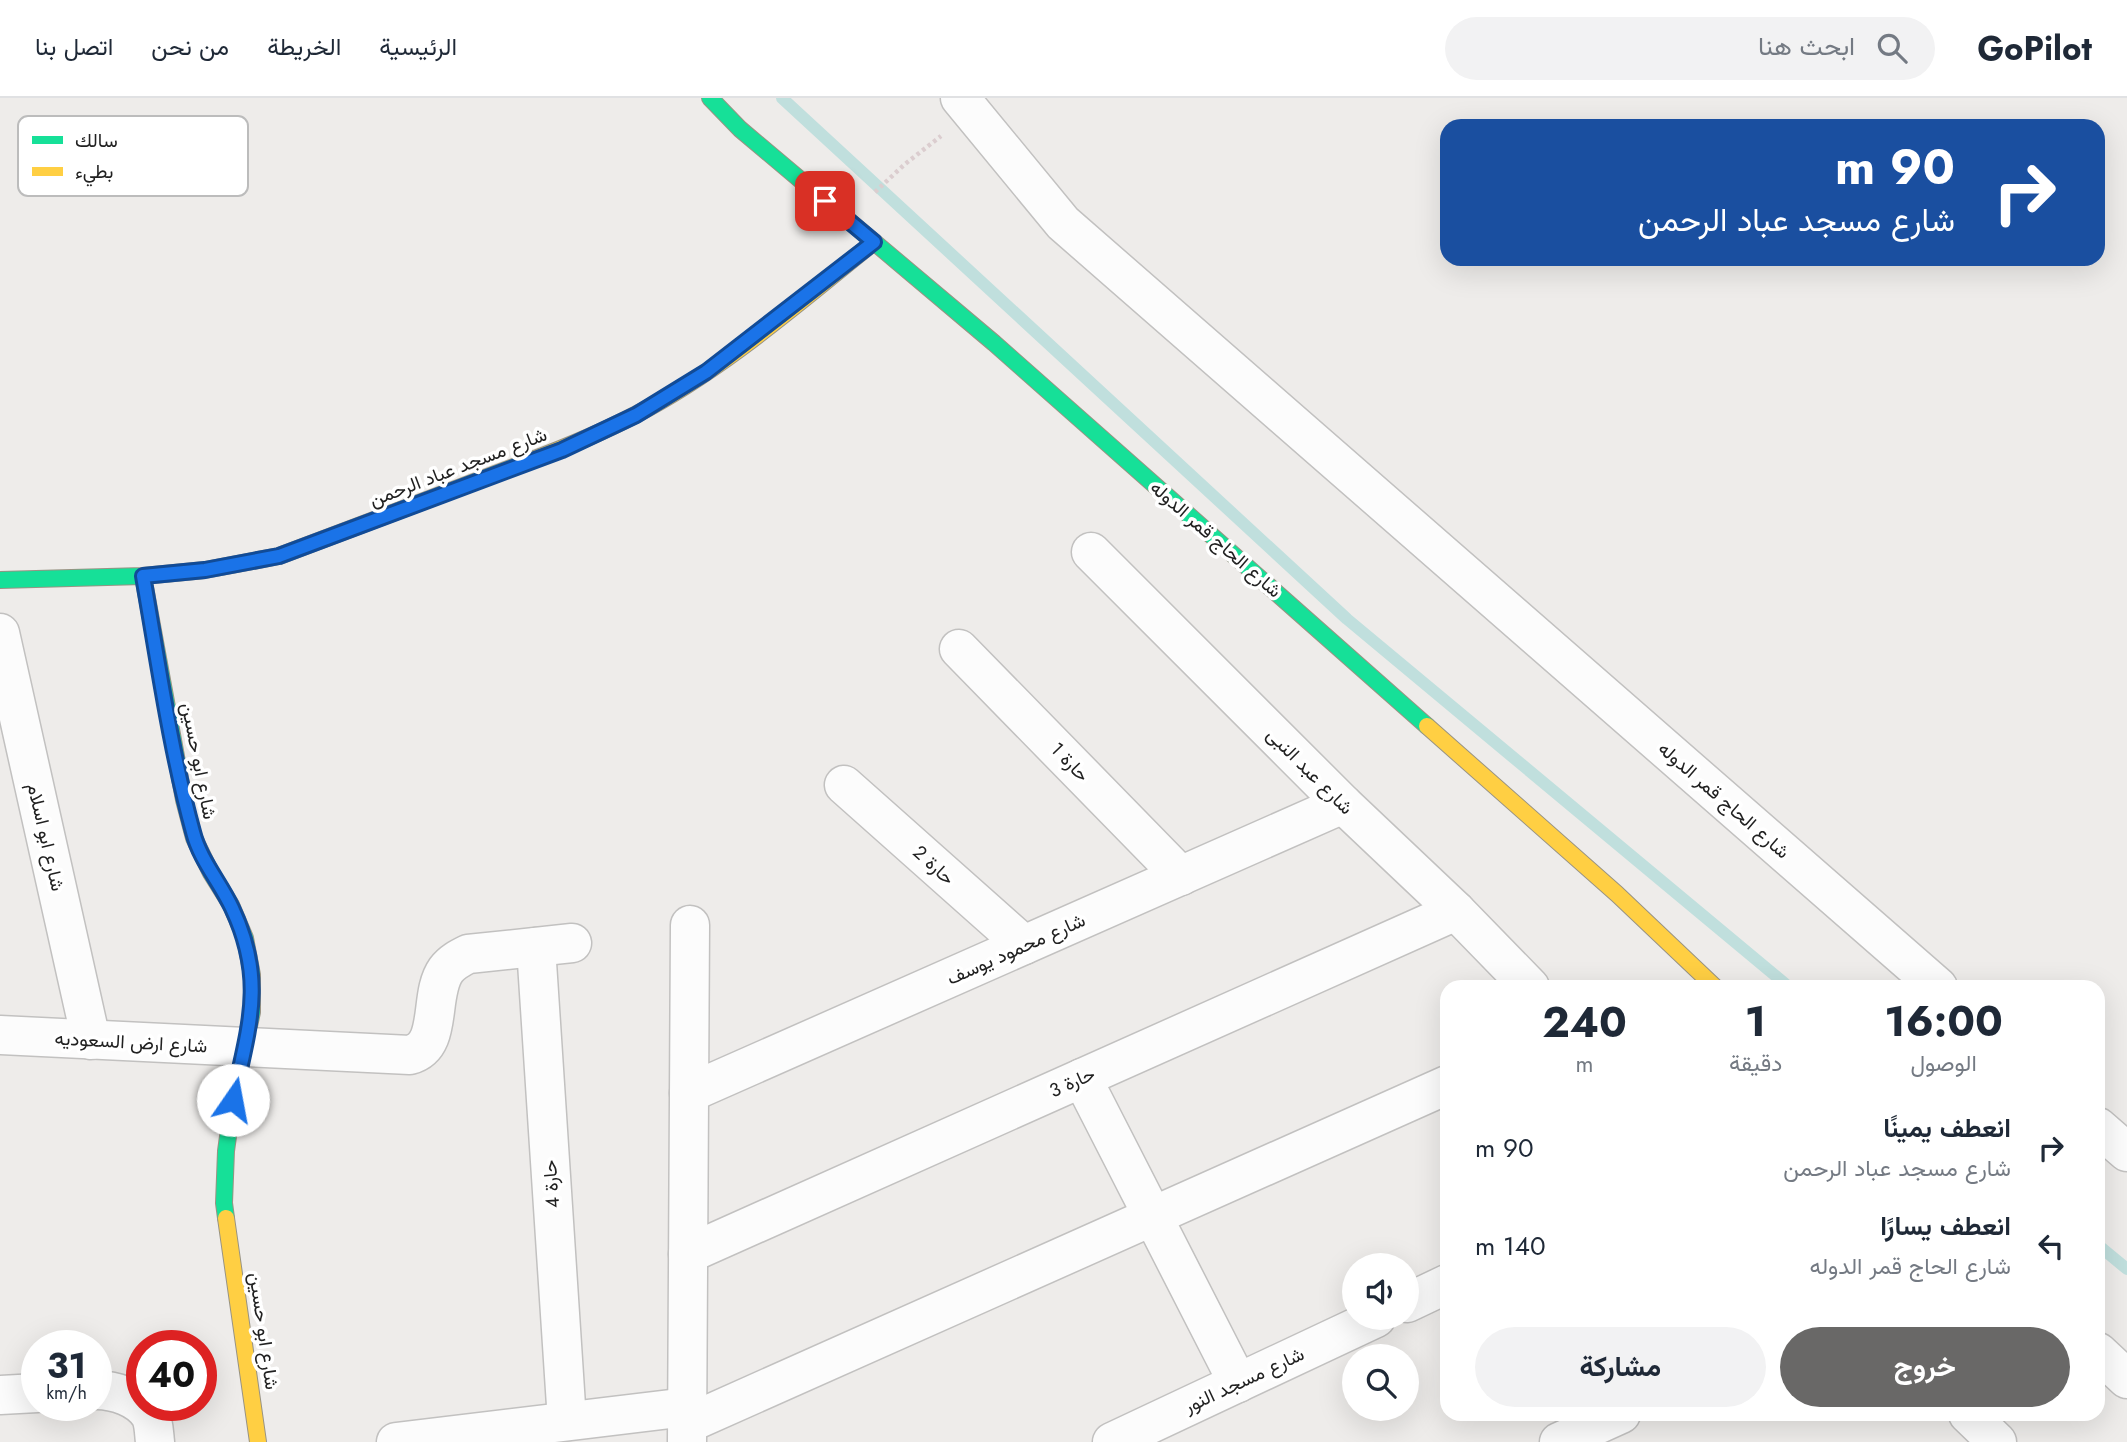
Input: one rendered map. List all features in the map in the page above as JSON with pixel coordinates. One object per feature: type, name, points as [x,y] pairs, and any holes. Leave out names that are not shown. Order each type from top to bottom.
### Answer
[{"type":"street","name":"شارع الحاج قمر الدوله","points":[[710,98],[740,129],[994,343],[1534,820],[1708,980]]},
{"type":"street","name":"شارع الحاج قمر الدوله","points":[[960,98],[1063,223],[1930,980]]},
{"type":"street","name":"شارع مسجد عباد الرحمن","points":[[0,580],[143,576],[205,570],[279,556],[562,450],[636,415],[706,372],[874,242]]},
{"type":"street","name":"شارع عبد النبى","points":[[1091,552],[1523,980]]},
{"type":"street","name":"شارع ابو حسين","points":[[143,576],[184,800],[194,838],[231,905],[245,938],[252,975],[252,1012],[233,1100],[226,1151],[224,1203],[258,1442]]},
{"type":"street","name":"شارع ابو اسلام","points":[[0,634],[91,1040]]},
{"type":"street","name":"حارة 1","points":[[960,649],[1181,876]]},
{"type":"street","name":"حارة 2","points":[[845,785],[1024,945]]},
{"type":"street","name":"شارع محمود يوسف","points":[[689,1093],[1343,804]]},
{"type":"street","name":"حارة 3","points":[[688,1254],[1456,911]]},
{"type":"street","points":[[687,1424],[690,925]]},
{"type":"street","name":"شارع ارض السعوديه","points":[[0,1035],[410,1055],[418,1053],[429,1042],[440,982],[446,969],[456,960],[468,954],[554,945]]},
{"type":"street","name":"حارة 4","points":[[554,945],[567,1421]]},
{"type":"street","points":[[1082,1078],[1238,1383]]},
{"type":"street","points":[[396,1442],[567,1421],[687,1424],[1440,1088]]},
{"type":"street","points":[[2105,1133],[2127,1152]]},
{"type":"street","points":[[1419,1297],[1440,1287]]},
{"type":"street","name":"شارع مسجد النور","points":[[1112,1442],[1351,1330]]},
{"type":"street","points":[[2105,1359],[2127,1379]]},
{"type":"street","points":[[112,1392],[121,1393],[135,1401],[150,1416],[156,1442]]},
{"type":"street","points":[[0,1395],[21,1394]]},
{"type":"street","points":[[1559,1442],[1606,1421]]},
{"type":"street","points":[[1975,1421],[1997,1442]]},
{"type":"path","points":[[872,196],[905,164]]},
{"type":"waterway","points":[[782,98],[1347,619],[1781,980]]},
{"type":"waterway","points":[[2105,1251],[2127,1269]]},
{"type":"traffic: fast","points":[[710,98],[740,129],[994,343],[1427,726]]},
{"type":"traffic: fast","points":[[0,580],[143,576],[205,570],[279,556],[527,462]]},
{"type":"traffic: fast","points":[[143,576],[184,800],[194,838],[231,905],[245,938],[252,975],[252,1012],[233,1100],[226,1151],[226,1218]]},
{"type":"traffic: slow","points":[[527,462],[622,422],[698,378],[759,334],[874,242]]},
{"type":"traffic: slow","points":[[1427,726],[1617,894],[1708,980]]},
{"type":"traffic: slow","points":[[226,1218],[258,1442]]},
{"type":"route","points":[[233,1100],[252,1012],[252,975],[245,938],[231,905],[194,838],[184,800],[143,576],[205,570],[279,556],[562,450],[636,415],[706,372],[874,242],[825,201]]}]
